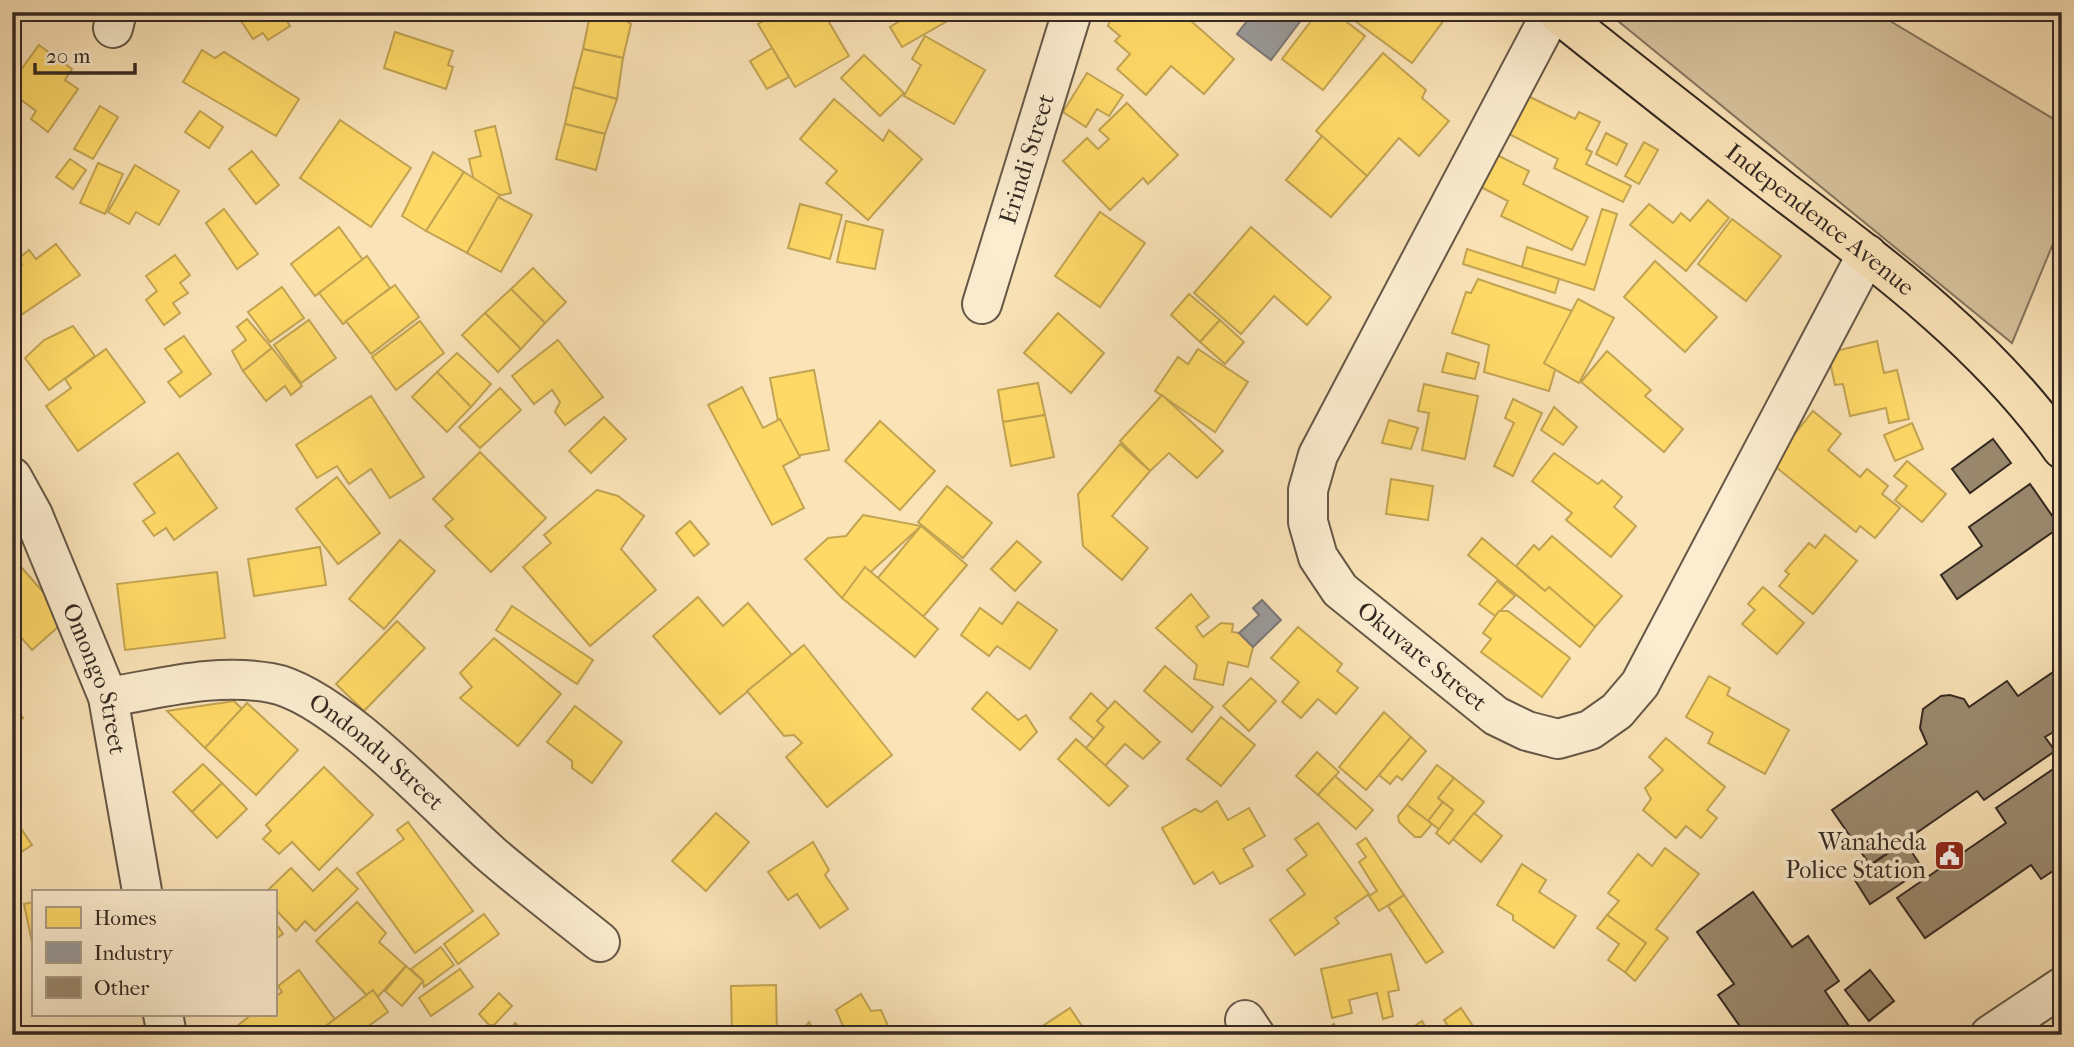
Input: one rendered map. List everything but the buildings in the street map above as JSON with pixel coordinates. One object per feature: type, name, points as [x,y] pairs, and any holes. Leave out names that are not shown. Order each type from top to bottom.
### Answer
[{"type":"main road","name":"Independence Avenue","points":[[1554,12],[1867,254],[1972,342],[2000,372],[2062,449]]},
{"type":"street","name":"Erindi Street","points":[[982,304],[1072,12]]},
{"type":"street","name":"Okuvare Street","points":[[1554,12],[1318,455],[1308,490],[1308,522],[1318,557],[1340,590],[1496,716],[1527,731],[1558,739],[1590,730],[1617,711],[1640,684],[1867,254]]},
{"type":"street","name":"Omongo Street","points":[[12,477],[33,515],[108,697],[142,890]]},
{"type":"street","name":"Ondondu Street","points":[[108,697],[223,677],[274,683],[308,697],[412,779],[492,855],[600,942]]},
{"type":"street","points":[[1990,1035],[2062,987]]},
{"type":"street","points":[[163,1016],[167,1035]]},
{"type":"shaded area","points":[[1607,12],[1875,12],[2062,124],[2062,222],[2012,343]]},
{"type":"place","name":"Wanaheda Police Station","points":[[1949,856]]}]
